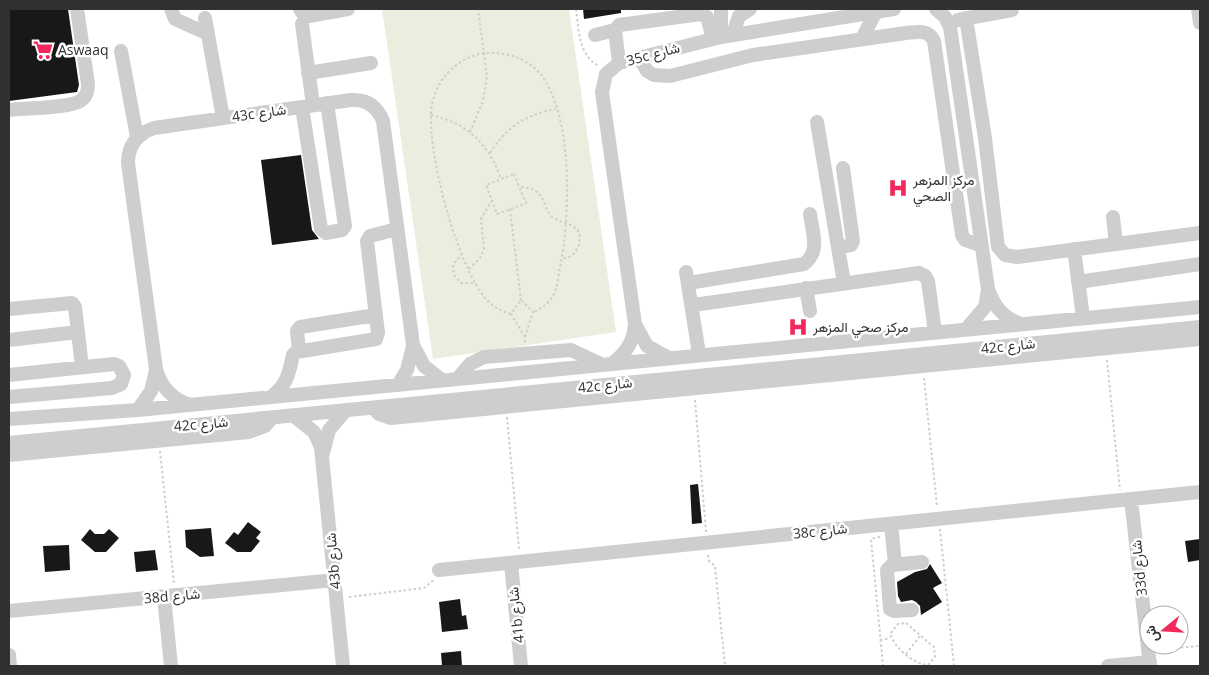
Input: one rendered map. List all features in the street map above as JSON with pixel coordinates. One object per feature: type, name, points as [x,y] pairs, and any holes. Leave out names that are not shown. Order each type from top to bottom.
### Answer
[{"type":"street","points":[[9,110],[73,104],[83,99],[86,95],[88,84],[77,9]]},
{"type":"street","points":[[171,9],[175,19],[208,34]]},
{"type":"street","points":[[300,9],[307,16],[348,9]]},
{"type":"street","points":[[721,9],[722,37]]},
{"type":"street","points":[[722,37],[739,16],[750,9]]},
{"type":"street","name":"35c شارع","points":[[607,364],[627,350],[632,342],[635,324],[602,92],[603,80],[614,66],[639,57],[722,37],[894,9]]},
{"type":"street","points":[[936,9],[948,22],[954,53],[988,289],[996,307],[1010,320],[1018,323]]},
{"type":"street","points":[[948,22],[1015,9]]},
{"type":"street","points":[[1198,9],[1200,23]]},
{"type":"street","points":[[862,40],[876,11]]},
{"type":"street","points":[[595,35],[615,30],[622,24],[701,14],[707,17],[722,37]]},
{"type":"street","points":[[205,18],[223,118]]},
{"type":"street","points":[[966,18],[985,138],[998,247],[1010,257],[1200,233]]},
{"type":"street","points":[[302,24],[314,105],[345,226],[342,230],[326,233],[321,229],[314,105]]},
{"type":"street","points":[[614,66],[615,30]]},
{"type":"street","points":[[639,57],[647,71],[654,75],[670,76],[754,55],[925,32],[934,41],[962,235],[965,240],[982,246]]},
{"type":"street","points":[[121,51],[137,137],[129,150],[128,163],[156,369],[165,389],[176,399],[190,405]]},
{"type":"street","points":[[937,65],[944,58],[954,53]]},
{"type":"street","points":[[308,73],[371,63]]},
{"type":"street","name":"43c شارع","points":[[137,137],[154,128],[314,105],[363,100],[373,106],[380,115],[398,229],[413,345],[424,366],[442,380]]},
{"type":"street","points":[[817,122],[844,283]]},
{"type":"street","points":[[965,135],[985,138]]},
{"type":"street","points":[[838,248],[851,245],[854,240],[843,168]]},
{"type":"street","points":[[700,354],[687,277],[804,264],[810,260],[815,247],[810,214]]},
{"type":"street","points":[[1113,217],[1116,244]]},
{"type":"street","points":[[271,397],[286,382],[292,368],[293,355],[299,351],[373,340],[378,333],[367,241],[370,236],[398,229]]},
{"type":"street","points":[[1074,249],[1083,317]]},
{"type":"street","points":[[1078,282],[1200,264]]},
{"type":"street","points":[[692,305],[919,273],[927,278],[934,332]]},
{"type":"street","points":[[806,288],[810,311]]},
{"type":"street","points":[[967,328],[974,323],[985,307],[988,289]]},
{"type":"street","points":[[9,309],[70,302],[74,306],[82,367]]},
{"type":"street","name":"42c شارع","points":[[9,419],[138,410],[309,394],[669,357],[1200,307]]},
{"type":"street","points":[[1169,310],[1173,320],[1169,330]]},
{"type":"street","points":[[299,351],[297,331],[300,327],[376,315]]},
{"type":"street","name":"35c شارع","points":[[635,324],[647,346],[669,357]]},
{"type":"street","name":"42c شارع","points":[[9,443],[1200,327]]},
{"type":"street","points":[[9,340],[78,332]]},
{"type":"street","points":[[374,408],[379,414],[391,418],[1200,339]]},
{"type":"street","name":"43c شارع","points":[[398,384],[407,370],[413,345]]},
{"type":"street","points":[[9,374],[114,364],[122,370],[123,379],[117,387],[9,397]]},
{"type":"street","points":[[292,368],[296,380],[309,394]]},
{"type":"street","points":[[138,410],[151,392],[156,369]]},
{"type":"street","points":[[93,389],[105,412]]},
{"type":"street","name":"43b شارع","points":[[323,456],[329,430],[346,410]]},
{"type":"street","name":"43b شارع","points":[[294,416],[314,432],[323,456],[343,666]]},
{"type":"street","points":[[9,455],[255,431],[265,426],[272,418]]},
{"type":"street","name":"38c شارع","points":[[439,570],[515,558],[707,543],[1200,492]]},
{"type":"street","name":"33d شارع","points":[[1126,500],[1149,659]]},
{"type":"street","points":[[891,524],[895,564]]},
{"type":"street","name":"41b شارع","points":[[515,558],[521,666]]},
{"type":"street","points":[[912,610],[894,611],[890,609],[887,573],[889,567],[895,564],[922,562]]},
{"type":"street","name":"38d شارع","points":[[9,611],[334,580]]},
{"type":"street","points":[[169,596],[171,666]]},
{"type":"street","points":[[9,655],[10,666]]},
{"type":"street","points":[[1108,666],[1149,659]]},
{"type":"path","points":[[470,132],[486,89],[485,53],[478,9]]},
{"type":"path","points":[[576,9],[581,44],[586,55],[594,63],[614,66]]},
{"type":"path","points":[[485,53],[501,53],[517,57],[531,65],[543,77],[552,91],[556,109],[567,167],[568,223],[553,296],[544,306],[533,312],[524,337],[511,314],[492,304],[476,283],[462,253],[440,184],[431,114],[435,93],[447,74],[464,60],[485,53]]},
{"type":"path","points":[[490,153],[497,141],[518,122],[530,116],[556,109]]},
{"type":"path","points":[[431,114],[445,118],[470,132],[490,153],[500,179]]},
{"type":"path","points":[[514,174],[526,203],[497,214],[486,185],[500,179],[514,174]]},
{"type":"path","points":[[520,187],[538,192],[552,217],[568,223],[579,233],[580,243],[576,252],[562,259]]},
{"type":"path","points":[[469,269],[480,258],[484,249],[481,219],[492,200]]},
{"type":"path","points":[[510,209],[521,300],[533,312]]},
{"type":"path","points":[[462,253],[454,260],[454,275],[461,283],[476,283]]},
{"type":"path","points":[[511,314],[521,300]]},
{"type":"path","points":[[1106,348],[1126,500]]},
{"type":"path","points":[[694,388],[709,561],[715,566],[725,666]]},
{"type":"path","points":[[497,407],[498,415],[507,414],[515,558]]},
{"type":"path","points":[[159,440],[169,596]]},
{"type":"path","points":[[336,599],[424,588],[433,582],[439,570]]},
{"type":"path","points":[[906,623],[934,647],[934,657],[928,665],[919,664],[892,642],[891,638],[890,634],[898,624],[906,623]]},
{"type":"path","points":[[906,654],[921,636]]},
{"type":"path","points":[[880,640],[891,638]]},
{"type":"path","points":[[1149,659],[1200,646]]},
{"type":"green space","points":[[382,9],[569,9],[616,332],[433,359]]},
{"type":"building","name":"Aswaaq","points":[[9,9],[68,9],[79,85],[77,92],[9,101]]},
{"type":"building","points":[[583,9],[621,9],[621,13],[584,19]]},
{"type":"building","points":[[301,155],[312,230],[319,239],[272,245],[261,160]]},
{"type":"building","points":[[698,484],[702,523],[692,524],[690,485]]},
{"type":"building","points":[[248,522],[261,532],[256,538],[260,541],[251,552],[237,552],[225,543],[234,532],[238,535]]},
{"type":"building","points":[[211,528],[214,556],[200,557],[186,547],[185,530]]},
{"type":"building","points":[[90,529],[95,534],[104,534],[109,529],[119,538],[106,552],[95,552],[81,540]]},
{"type":"building","points":[[1200,539],[1200,560],[1188,562],[1185,541]]},
{"type":"building","points":[[69,545],[70,570],[45,572],[43,546]]},
{"type":"building","points":[[155,550],[158,570],[136,572],[134,552]]},
{"type":"building","points":[[930,564],[942,583],[933,588],[942,602],[921,615],[920,606],[916,602],[912,600],[901,602],[898,596],[897,582],[915,572],[927,569]]},
{"type":"building","points":[[460,599],[462,616],[466,615],[468,629],[442,632],[439,602]]},
{"type":"building","points":[[461,651],[462,666],[442,666],[441,653]]},
{"type":"place","name":"Aswaaq","points":[[43,50]]},
{"type":"place","name":"مركز المزهر الصحي","points":[[898,188]]},
{"type":"place","name":"مركز صحي المزهر","points":[[798,327]]}]
